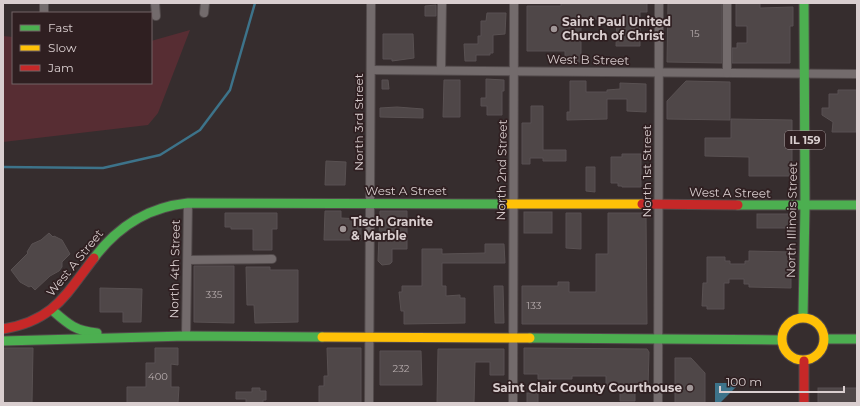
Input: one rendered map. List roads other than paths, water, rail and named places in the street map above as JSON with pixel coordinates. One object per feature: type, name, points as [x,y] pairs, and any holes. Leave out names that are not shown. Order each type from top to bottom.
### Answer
[{"type":"main road","name":"North Illinois Street","points":[[803,317],[805,206],[804,3]]},
{"type":"main road","name":"West A Street","points":[[3,329],[26,324],[52,310],[74,286],[109,238],[126,224],[156,208],[169,204],[371,203],[805,206],[857,205]]},
{"type":"main road","points":[[52,310],[71,327],[82,332],[95,332],[109,337]]},
{"type":"main road","points":[[803,317],[817,323],[822,329],[824,339],[822,349],[818,355],[804,361],[790,357],[785,352],[781,340],[784,330],[788,324],[803,317]]},
{"type":"main road","points":[[3,341],[92,340],[109,337],[186,336],[781,340]]},
{"type":"main road","points":[[824,339],[857,339]]},
{"type":"main road","points":[[804,361],[804,403]]},
{"type":"street","points":[[156,3],[156,16]]},
{"type":"street","points":[[204,13],[206,3]]},
{"type":"street","name":"North 3rd Street","points":[[370,403],[371,3]]},
{"type":"street","points":[[441,70],[442,3]]},
{"type":"street","name":"North 2nd Street","points":[[513,403],[514,3]]},
{"type":"street","name":"North 1st Street","points":[[658,403],[659,3]]},
{"type":"street","points":[[727,3],[727,74]]},
{"type":"street","name":"West B Street","points":[[371,70],[857,74]]},
{"type":"street","name":"North 4th Street","points":[[186,336],[188,203]]},
{"type":"street","points":[[188,260],[272,259]]},
{"type":"water","points":[[715,383],[740,383],[720,403],[715,403]]},
{"type":"waterway","points":[[3,167],[103,168],[160,155],[200,130],[230,90],[255,3]]},
{"type":"place","name":"Saint Paul United Church of Christ","points":[[554,29]]},
{"type":"place","name":"Tisch Granite & Marble","points":[[343,229]]},
{"type":"place","name":"Saint Clair County Courthouse","points":[[690,388]]}]
